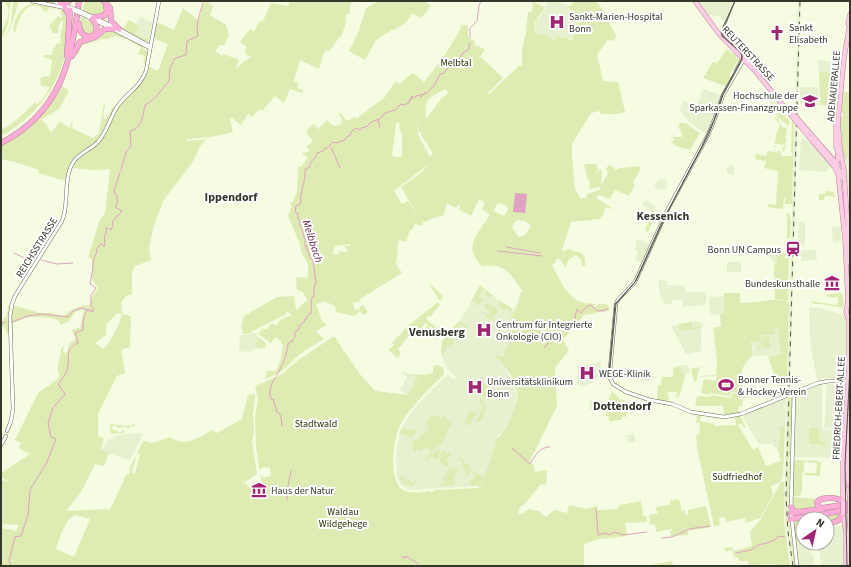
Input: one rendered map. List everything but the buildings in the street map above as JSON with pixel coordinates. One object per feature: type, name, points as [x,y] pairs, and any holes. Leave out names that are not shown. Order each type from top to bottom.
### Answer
[{"type":"highway","points":[[60,3],[66,4],[70,1],[70,55]]},
{"type":"highway","points":[[81,2],[79,30],[83,35],[88,37],[96,33],[97,29],[94,18],[102,17],[107,13],[107,7],[101,1]]},
{"type":"highway","points":[[104,1],[110,8],[111,21],[116,29]]},
{"type":"highway","points":[[70,55],[72,32],[81,2]]},
{"type":"highway","points":[[63,77],[74,38],[81,2]]},
{"type":"highway","points":[[1,143],[26,126],[41,112],[54,94],[63,77],[79,24]]},
{"type":"highway","points":[[1,140],[24,124],[44,103],[56,85],[70,55],[83,40],[95,37],[104,29],[116,29]]},
{"type":"highway","points":[[831,507],[820,508],[818,501],[822,498],[837,499],[843,502]]},
{"type":"highway","points":[[792,516],[795,512],[831,507],[850,502]]},
{"type":"highway","points":[[835,512],[850,510]]},
{"type":"highway","points":[[835,522],[839,520],[843,513]]},
{"type":"main road","points":[[32,1],[82,13],[150,47]]},
{"type":"main road","points":[[53,1],[60,3],[70,10]]},
{"type":"main road","name":"REICHSSTRASSE","points":[[1,445],[6,436],[9,434],[8,431],[11,424],[12,412],[10,316],[13,301],[62,221],[66,208],[68,183],[72,166],[79,155],[99,141],[119,105],[139,84],[146,71],[159,1]]},
{"type":"main road","name":"REUTERSTRASSE","points":[[694,1],[719,34],[750,62],[829,158]]},
{"type":"main road","name":"ADENAUERALLEE","points":[[838,160],[837,116],[841,71],[850,14]]},
{"type":"main road","name":"ADENAUERALLEE","points":[[838,160],[839,105],[845,50],[850,23]]},
{"type":"main road","points":[[116,29],[144,42],[150,47]]},
{"type":"main road","points":[[144,42],[151,40]]},
{"type":"main road","points":[[744,57],[723,95],[708,134],[667,210],[635,282],[616,304],[610,379],[616,387],[632,394],[672,404],[691,412],[724,417],[732,417],[741,414],[824,382],[848,381]]},
{"type":"main road","name":"REUTERSTRASSE","points":[[744,57],[770,87]]},
{"type":"main road","points":[[829,158],[834,156],[838,160],[842,169],[840,174],[845,213]]},
{"type":"main road","points":[[829,158],[838,160]]},
{"type":"main road","points":[[829,158],[840,174],[845,213]]},
{"type":"main road","points":[[838,160],[845,213]]},
{"type":"main road","points":[[838,160],[839,169],[842,174],[850,263]]},
{"type":"main road","name":"FRIEDRICH-EBERT-ALLEE","points":[[846,566],[846,532],[843,502],[849,322],[847,243]]},
{"type":"main road","points":[[794,393],[792,516],[797,566]]},
{"type":"main road","name":"FRIEDRICH-EBERT-ALLEE","points":[[849,566],[850,502],[847,468],[850,417]]},
{"type":"shaded area","name":"Sankt-Marien-Hospital Bonn","points":[[549,1],[550,3],[555,1],[571,6],[568,9],[577,17],[579,21],[572,40],[554,41],[545,36],[538,35],[535,30],[536,20],[538,20]]},
{"type":"shaded area","points":[[696,1],[733,1],[724,22],[718,15],[714,17],[712,14],[708,17]]},
{"type":"shaded area","points":[[798,1],[801,1],[787,499],[789,537],[794,566],[792,566],[785,521],[784,497]]},
{"type":"shaded area","points":[[140,17],[153,23],[149,38],[143,38],[135,34],[139,26],[136,24]]},
{"type":"shaded area","points":[[818,60],[841,63],[839,74],[819,71]]},
{"type":"shaded area","points":[[800,87],[818,87],[819,106],[800,104]]},
{"type":"shaded area","points":[[703,89],[720,95],[714,117],[706,134],[692,124],[680,109],[684,101],[697,106]]},
{"type":"shaded area","points":[[773,95],[778,103],[777,108],[769,105]]},
{"type":"shaded area","points":[[804,138],[820,152],[834,168],[827,169],[827,172],[799,170],[801,140]]},
{"type":"shaded area","points":[[845,157],[850,157],[850,212]]},
{"type":"shaded area","points":[[728,165],[734,166],[734,175],[727,173],[726,171]]},
{"type":"shaded area","points":[[659,179],[664,179],[668,183],[665,190],[654,189],[656,186],[654,185]]},
{"type":"shaded area","points":[[515,193],[527,194],[525,213],[513,212]]},
{"type":"shaded area","points":[[645,200],[656,206],[652,212],[650,209],[642,205]]},
{"type":"shaded area","points":[[799,222],[805,222],[805,245],[800,245],[798,243]]},
{"type":"shaded area","points":[[841,226],[841,241],[833,243],[832,227]]},
{"type":"shaded area","points":[[637,239],[650,244],[642,263],[635,260],[638,251],[635,250]]},
{"type":"shaded area","points":[[816,250],[817,260],[802,261],[802,258],[798,256],[798,251]]},
{"type":"shaded area","points":[[770,253],[777,253],[777,265],[767,256]]},
{"type":"shaded area","points":[[727,262],[741,262],[741,272],[727,272]]},
{"type":"shaded area","points":[[659,280],[667,281],[667,285],[685,286],[685,292],[706,292],[706,304],[683,307],[683,300],[672,300],[671,305],[664,303],[659,292]]},
{"type":"shaded area","name":"Universitätsklinikum Bonn","points":[[480,286],[513,311],[518,302],[520,293],[522,293],[520,332],[512,326],[506,334],[512,341],[505,349],[503,360],[517,395],[514,410],[508,425],[495,439],[496,443],[487,473],[483,482],[479,486],[409,490],[402,486],[397,478],[396,452],[400,431],[417,405],[448,374],[454,380],[456,379],[444,363],[441,351],[442,342],[445,336],[462,318]]},
{"type":"shaded area","points":[[724,296],[724,313],[712,315],[709,311],[709,297]]},
{"type":"shaded area","points":[[809,307],[820,308],[843,315],[846,320],[846,362],[844,378],[825,378],[818,380],[811,348]]},
{"type":"shaded area","points":[[695,321],[703,323],[701,332],[701,351],[686,354],[671,326]]},
{"type":"shaded area","points":[[770,321],[781,321],[782,353],[754,357],[751,337]]},
{"type":"shaded area","points":[[250,333],[257,333],[257,336],[265,342],[266,346],[249,352],[239,351],[240,335],[249,335]]},
{"type":"shaded area","name":"WEGE-Klinik","points":[[601,362],[601,372],[597,372],[596,381],[584,386],[577,385],[578,366]]},
{"type":"shaded area","points":[[688,365],[690,373],[681,374],[681,366]]},
{"type":"shaded area","points":[[402,371],[407,374],[413,374],[418,379],[415,381],[408,395],[400,390],[407,377],[401,373]]},
{"type":"shaded area","points":[[634,376],[647,376],[650,381],[634,380]]},
{"type":"shaded area","points":[[822,384],[822,428],[823,430],[843,429],[841,456],[840,458],[796,457],[794,455],[795,394]]},
{"type":"shaded area","points":[[827,384],[845,385],[843,428],[824,429]]},
{"type":"shaded area","points":[[785,398],[785,427],[780,427],[779,448],[773,447],[773,444],[759,444],[743,415]]},
{"type":"shaded area","points":[[591,399],[602,401],[600,412],[589,409]]},
{"type":"shaded area","points":[[138,433],[143,435],[130,460],[102,451],[108,439],[111,439],[117,435]]},
{"type":"shaded area","points":[[634,433],[635,442],[631,443],[630,441],[630,443],[628,443],[627,439],[629,437],[621,437]]},
{"type":"shaded area","points":[[843,525],[844,566],[821,566],[820,551],[835,551],[835,526]]},
{"type":"shaded area","points":[[797,551],[811,551],[811,554],[813,554],[814,566],[799,566]]},
{"type":"green space","points":[[3,1],[11,1],[8,24],[3,36],[1,35],[2,31],[9,13],[7,5]]},
{"type":"green space","points":[[13,1],[19,1],[11,27],[4,40],[11,24]]},
{"type":"green space","points":[[85,1],[100,1],[104,4],[106,13],[96,16],[82,10]]},
{"type":"green space","points":[[206,1],[213,6],[210,15],[226,25],[229,35],[224,45],[220,45],[215,51],[222,56],[224,54],[239,60],[236,67],[238,68],[251,57],[246,54],[245,51],[247,47],[240,42],[250,29],[254,32],[259,22],[263,21],[271,3],[288,6],[290,1],[353,1],[351,3],[349,14],[346,14],[345,26],[341,37],[340,36],[330,51],[326,50],[319,69],[300,60],[294,81],[299,83],[297,88],[303,90],[302,93],[290,89],[284,103],[275,96],[262,111],[260,109],[252,117],[248,114],[241,125],[232,118],[230,119],[233,132],[211,137],[187,139],[187,141],[207,139],[201,145],[192,163],[163,201],[153,229],[149,248],[151,260],[135,266],[132,273],[132,294],[126,296],[121,303],[122,314],[131,316],[130,347],[121,350],[125,373],[117,376],[98,414],[98,436],[104,438],[101,450],[109,453],[104,466],[95,464],[81,492],[66,511],[108,509],[109,512],[126,475],[130,474],[129,469],[137,453],[143,441],[152,443],[170,437],[181,442],[187,442],[197,439],[212,430],[217,433],[242,419],[248,395],[255,394],[253,414],[254,433],[252,442],[257,474],[240,485],[246,483],[248,487],[262,486],[261,476],[262,475],[263,478],[271,476],[270,468],[263,467],[259,469],[256,446],[255,416],[258,399],[255,386],[282,374],[297,361],[334,336],[359,373],[375,391],[408,395],[415,381],[418,379],[413,374],[422,375],[433,373],[433,366],[438,365],[443,367],[444,375],[408,412],[397,432],[393,461],[396,479],[399,486],[405,491],[411,492],[430,491],[431,493],[435,490],[478,488],[485,477],[479,486],[472,486],[472,484],[469,484],[476,476],[472,471],[465,477],[466,470],[461,466],[463,462],[459,458],[464,460],[465,463],[469,465],[470,468],[477,474],[485,476],[496,443],[495,439],[499,437],[508,425],[514,410],[518,395],[511,375],[500,359],[498,360],[497,357],[495,360],[494,359],[497,355],[504,357],[505,349],[512,341],[512,338],[506,335],[515,319],[510,316],[517,306],[520,293],[523,292],[507,271],[497,266],[482,266],[473,253],[474,240],[490,215],[482,209],[485,203],[479,199],[471,216],[458,209],[460,208],[459,204],[456,208],[447,204],[443,216],[424,222],[420,220],[423,223],[423,226],[415,224],[412,230],[410,230],[406,242],[399,240],[396,264],[402,273],[360,299],[359,302],[353,303],[355,310],[360,309],[360,306],[363,305],[368,312],[363,315],[361,311],[354,316],[336,312],[335,306],[324,301],[316,304],[322,321],[327,325],[316,331],[324,339],[302,353],[276,374],[265,379],[267,371],[276,371],[281,359],[283,344],[281,344],[281,341],[275,337],[271,343],[258,334],[263,328],[266,330],[271,323],[276,326],[280,320],[292,315],[286,312],[286,314],[247,334],[243,334],[241,325],[244,316],[277,297],[294,296],[296,310],[307,300],[303,292],[297,290],[296,277],[308,278],[308,264],[302,254],[300,244],[288,216],[292,206],[290,203],[293,202],[297,192],[298,167],[301,167],[308,158],[303,154],[303,152],[306,153],[310,150],[306,147],[313,141],[306,132],[313,124],[321,131],[319,128],[327,120],[332,125],[337,126],[343,122],[339,114],[341,113],[346,121],[355,117],[356,119],[384,98],[396,81],[399,84],[413,73],[424,82],[445,55],[462,25],[468,25],[468,37],[473,40],[475,43],[474,45],[485,50],[480,57],[478,57],[482,58],[503,78],[488,93],[489,94],[519,66],[522,65],[522,49],[526,33],[528,12],[532,12],[532,2],[545,7],[535,22],[534,31],[536,31],[538,35],[546,35],[554,41],[557,36],[572,40],[578,22],[568,8],[575,1],[596,1],[607,15],[607,22],[609,22],[617,37],[612,41],[607,40],[597,54],[603,81],[618,82],[625,112],[616,114],[601,114],[600,111],[591,113],[572,144],[575,188],[580,198],[586,198],[587,194],[599,190],[601,187],[589,189],[590,181],[586,177],[591,178],[587,177],[584,164],[597,164],[598,169],[596,177],[601,169],[601,186],[608,173],[606,168],[610,165],[616,170],[620,168],[641,166],[633,182],[635,185],[629,196],[615,190],[610,199],[599,195],[596,198],[612,209],[605,207],[604,213],[600,219],[571,222],[562,250],[565,251],[568,249],[581,253],[585,258],[585,266],[582,266],[581,260],[576,255],[568,260],[566,268],[560,259],[556,259],[556,262],[552,265],[568,292],[576,300],[583,303],[596,304],[594,306],[595,308],[598,304],[606,304],[609,307],[609,311],[598,311],[597,313],[584,315],[563,340],[569,350],[555,368],[557,406],[530,461],[534,466],[535,472],[547,470],[546,485],[541,484],[526,503],[520,507],[518,515],[529,509],[538,511],[546,517],[554,510],[567,513],[569,505],[587,509],[597,506],[597,510],[618,509],[620,505],[641,501],[643,516],[646,516],[647,522],[625,523],[627,536],[599,539],[584,544],[584,566],[1,566],[1,480],[9,482],[1,477],[1,473],[30,454],[19,448],[21,443],[15,440],[38,393],[59,378],[58,365],[62,347],[64,347],[63,352],[67,353],[69,344],[76,339],[72,331],[80,328],[84,310],[76,311],[69,321],[61,325],[58,320],[51,318],[24,318],[13,323],[13,334],[7,334],[5,328],[1,326],[1,321],[6,317],[9,304],[40,313],[52,313],[63,316],[75,308],[89,305],[98,288],[92,279],[92,259],[88,258],[99,222],[105,213],[110,170],[72,168],[70,173],[67,173],[66,178],[62,180],[38,173],[39,170],[1,159],[1,144],[27,127],[62,82],[62,86],[69,91],[59,109],[40,120],[48,126],[47,127],[51,132],[60,122],[70,128],[73,118],[72,128],[93,138],[99,133],[104,104],[103,118],[106,120],[111,110],[114,107],[117,109],[135,90],[149,67],[158,71],[168,44],[153,38],[156,24],[159,23],[174,30],[183,8],[198,20],[201,13],[200,10]],"holes":[[[445,89],[449,93],[441,99],[426,119],[426,107],[428,100]],[[417,121],[419,132],[422,133],[421,135],[433,153],[430,157],[418,135]],[[399,122],[402,135],[402,157],[392,156],[396,123]],[[429,164],[421,173],[401,187],[420,220],[408,201],[402,204],[394,191]],[[498,203],[507,206],[508,210],[504,216],[493,211]],[[517,220],[525,221],[531,226],[525,235],[518,237],[512,226]],[[351,244],[349,246],[345,246],[345,248],[348,249],[347,252],[339,251],[338,254],[333,254],[335,246]],[[117,313],[122,314],[110,341],[104,349],[95,343],[106,335],[106,325]],[[137,453],[140,454],[135,474],[132,473]],[[76,515],[90,519],[74,557],[56,549],[68,520]],[[3,524],[19,525],[16,531],[2,528]]]},
{"type":"green space","points":[[379,1],[424,1],[431,6],[421,18],[412,13],[406,22],[379,38],[365,60],[349,51],[358,33],[366,8]]},
{"type":"green space","points":[[32,4],[56,8],[53,9],[49,7],[45,12],[39,6],[29,7],[23,13],[14,34],[13,30],[15,20],[18,15],[24,8]]},
{"type":"green space","points":[[60,9],[68,14],[67,45],[59,74],[44,99],[35,110],[25,120],[1,136],[1,130],[19,118],[35,102],[37,104],[43,99],[50,87],[41,86],[40,79],[42,77],[50,76],[52,60],[44,57],[43,55],[52,55],[57,43],[60,44],[63,24],[62,20],[58,27],[59,33],[53,33],[49,26],[58,16],[62,18]]},
{"type":"green space","points":[[81,17],[85,18],[87,21],[95,23],[94,34],[85,36],[80,25]]},
{"type":"green space","points":[[129,20],[139,26],[135,34],[143,38],[149,38],[148,41],[145,42],[117,25],[124,28]]},
{"type":"green space","points":[[111,29],[134,42],[122,36],[127,39],[115,36],[82,45],[78,55],[75,53],[80,44],[103,31]]},
{"type":"green space","points":[[128,40],[142,46],[145,49]]},
{"type":"green space","points":[[141,47],[146,51],[145,49],[147,51],[148,48],[146,64],[143,62],[145,56],[138,54]]},
{"type":"green space","points":[[727,49],[735,55],[738,60],[729,75],[731,77],[725,86],[703,78],[713,62],[717,63]]},
{"type":"green space","points":[[819,71],[839,74],[835,106],[820,105]]},
{"type":"green space","points":[[843,88],[843,92],[850,92],[850,157],[844,158],[840,118],[843,116],[843,113],[840,112]]},
{"type":"green space","points":[[780,109],[789,120],[789,126],[776,116]]},
{"type":"green space","points":[[776,117],[782,127],[787,128],[785,137],[787,139],[785,143],[787,145],[775,144],[776,135],[780,124],[775,119]]},
{"type":"green space","points":[[792,120],[794,122],[792,204],[785,204],[784,198],[783,209],[768,207],[768,204],[776,205],[778,171],[764,168],[766,161],[755,159],[756,154],[766,156],[768,151],[774,152],[775,145],[777,146],[775,147],[775,152],[778,153],[778,150],[781,152],[783,149],[782,147],[787,146],[784,150],[786,151],[782,151],[781,156],[792,156]]},
{"type":"green space","points":[[680,123],[686,123],[700,133],[690,150],[676,146],[670,141],[674,141],[674,138],[668,137],[682,137],[681,130],[678,128]]},
{"type":"green space","points":[[826,191],[834,192],[836,197],[825,196],[824,200],[819,200],[819,194],[825,194]]},
{"type":"green space","points":[[653,210],[657,215],[648,232],[645,230],[649,221],[647,219]]},
{"type":"green space","points":[[787,213],[789,213],[791,220],[789,239],[787,239]]},
{"type":"green space","points":[[777,253],[789,254],[788,301],[775,299],[774,263],[777,265]]},
{"type":"green space","points":[[428,282],[443,296],[441,300],[439,300]]},
{"type":"green space","points":[[480,285],[493,296],[489,297],[484,295],[486,291],[483,289],[479,296],[481,299],[483,297],[484,298],[478,306],[474,303],[476,300],[475,299],[472,303],[471,302]]},
{"type":"green space","points":[[724,293],[740,293],[740,303],[780,300],[789,303],[787,384],[784,386],[786,394],[782,396],[777,381],[780,380],[780,377],[775,378],[768,356],[781,354],[778,328],[775,328],[775,334],[762,335],[761,347],[757,351],[756,350],[760,345],[760,341],[751,342],[753,355],[744,365],[741,374],[747,397],[742,399],[739,393],[731,392],[730,396],[701,393],[704,379],[716,381],[717,370],[716,376],[700,377],[716,375],[717,360],[713,328],[721,326],[720,314],[724,313]]},
{"type":"green space","points":[[842,293],[844,304],[842,307],[844,307],[843,308],[813,304],[813,302],[810,301],[837,305],[838,297],[827,297],[827,294]]},
{"type":"green space","points":[[499,300],[513,309],[510,313],[508,312],[509,309],[505,309],[505,311],[499,306]]},
{"type":"green space","points":[[438,302],[440,305],[430,317],[428,316],[426,319],[438,329],[440,326],[443,328],[437,338],[438,340],[433,337],[437,331],[435,329],[430,336],[428,335],[433,328],[430,326],[425,332],[424,331],[428,325],[425,323],[420,331],[415,328],[398,349],[401,352],[398,358],[388,350],[394,345],[392,343],[407,327]]},
{"type":"green space","points":[[486,304],[498,310],[495,316],[489,311],[491,309],[490,308],[488,311],[484,307]]},
{"type":"green space","points":[[482,311],[489,315],[492,315],[494,318],[492,320],[486,317],[485,318],[487,315]]},
{"type":"green space","points":[[460,321],[468,326],[467,328],[460,325],[456,330],[459,333],[461,329],[465,332],[460,340],[452,329]]},
{"type":"green space","points":[[692,322],[692,328],[699,326],[699,328],[679,331],[679,324]]},
{"type":"green space","points":[[451,330],[453,332],[452,337],[454,343],[441,355],[442,342]]},
{"type":"green space","points":[[769,336],[770,347],[763,348],[762,338]]},
{"type":"green space","points":[[256,337],[265,342],[266,347],[258,349],[256,343],[258,341]]},
{"type":"green space","points":[[681,366],[681,373],[685,373],[685,376],[679,397],[676,397],[677,392],[668,392],[668,402],[657,400],[658,385],[661,385],[662,377],[673,377],[673,370],[675,367]]},
{"type":"green space","points":[[700,367],[696,381],[694,382],[691,369]]},
{"type":"green space","points":[[488,381],[488,384],[490,385],[487,390],[485,400],[476,384],[487,384]]},
{"type":"green space","points":[[613,390],[613,393],[616,393],[619,399],[625,400],[625,404],[629,404],[628,413],[626,414],[626,417],[622,417],[622,420],[609,421],[609,417],[606,416],[608,400]]},
{"type":"green space","name":"Bonner Tennis- & Hockey-Verein","points":[[732,393],[738,394],[738,399],[743,400],[742,406],[739,406],[738,413],[724,416],[723,406],[695,406],[697,396],[711,397],[711,395],[731,398]]},
{"type":"green space","points":[[480,397],[485,404],[486,409],[480,422],[475,420],[478,418],[483,404],[481,401],[477,411],[478,413],[476,412],[480,403]]},
{"type":"green space","points":[[789,398],[792,398],[790,455],[788,461]]},
{"type":"green space","points":[[470,410],[477,414],[469,426],[464,423]]},
{"type":"green space","points":[[433,415],[438,416],[441,419],[445,416],[451,423],[441,445],[435,448],[426,462],[424,461],[431,452],[430,450],[426,447],[421,451],[417,450],[415,452],[412,444],[415,439],[417,440],[424,434],[429,427],[426,422]]},
{"type":"green space","name":"Südfriedhof","points":[[697,415],[701,415],[700,421],[715,424],[715,426],[736,425],[735,417],[740,416],[746,427],[744,428],[741,423],[738,425],[753,450],[758,447],[766,466],[781,461],[777,448],[779,448],[780,426],[785,427],[783,476],[780,482],[771,486],[766,468],[773,495],[760,518],[746,523],[745,518],[726,522],[725,517],[719,518],[720,525],[714,526],[697,448],[696,435],[699,435],[700,423],[696,423]]},
{"type":"green space","points":[[110,424],[127,426],[135,424],[135,427],[131,426],[128,429],[127,427],[119,428],[114,425],[112,429],[121,433],[122,429],[125,433],[111,434]]},
{"type":"green space","points":[[402,428],[417,431],[412,438],[400,433]]},
{"type":"green space","points":[[809,428],[818,428],[818,436],[821,439],[819,441],[825,442],[825,445],[809,444]]},
{"type":"green space","points":[[437,449],[440,451],[438,458],[432,466],[436,460],[432,457],[425,466]]},
{"type":"green space","points":[[442,449],[448,454],[449,452],[451,453],[447,461],[450,469],[445,479],[439,486],[449,468],[440,462],[441,452],[444,452],[441,451]]},
{"type":"green space","points":[[796,460],[818,461],[821,463],[820,476],[804,475],[804,473],[816,473],[817,463],[804,462],[804,470],[802,473],[802,490],[800,496],[793,496],[793,464]]},
{"type":"green space","points":[[789,461],[790,462],[788,512],[795,566],[790,542],[788,519],[787,472],[789,472]]},
{"type":"green space","points":[[451,468],[458,469],[454,477],[455,483],[451,486],[440,486],[446,480]]},
{"type":"green space","points":[[399,474],[406,478],[404,481],[406,482],[408,479],[413,483],[416,480],[413,486],[403,483]]},
{"type":"green space","points":[[781,482],[784,482],[784,521],[790,566],[775,566],[775,564],[748,565],[748,561],[739,561],[738,557],[734,557],[733,551],[730,550],[726,552],[724,548],[732,547],[734,551],[752,546],[750,532],[760,520]]},
{"type":"green space","points":[[793,497],[819,499],[818,507],[798,511],[793,507]]},
{"type":"green space","points":[[679,499],[682,511],[685,510],[685,515],[688,514],[688,510],[706,506],[711,527],[688,531],[688,535],[671,536],[670,531],[672,531],[672,529],[656,532],[655,524],[650,525],[649,515],[658,513],[655,507],[670,505],[670,501]]},
{"type":"green space","points":[[840,513],[841,517],[835,520],[835,514]]},
{"type":"green space","points":[[794,520],[795,520],[795,540]]},
{"type":"green space","points":[[672,561],[673,566],[651,566],[651,565]]},
{"type":"waterway","name":"Melbbach","points":[[470,37],[470,28],[477,21],[481,1]]},
{"type":"waterway","points":[[121,170],[126,152],[131,146],[130,131],[134,130],[139,125],[143,117],[145,105],[149,103],[169,81],[170,68],[175,58],[186,55],[187,41],[198,36],[197,23],[203,3]]},
{"type":"waterway","name":"Melbbach","points":[[434,86],[440,74],[444,73],[448,68],[454,66],[463,53],[468,50],[470,43]]},
{"type":"waterway","name":"Melbbach","points":[[277,375],[287,352],[288,344],[292,342],[295,337],[295,332],[298,330],[300,325],[305,319],[307,319],[307,316],[310,313],[311,314],[311,300],[314,295],[314,287],[316,283],[313,260],[310,258],[307,248],[305,248],[307,246],[305,246],[305,237],[303,236],[303,231],[299,224],[300,221],[298,219],[298,214],[295,212],[296,206],[301,203],[305,169],[310,167],[317,153],[323,151],[333,142],[336,143],[345,140],[347,136],[350,136],[351,132],[356,128],[360,130],[368,126],[371,122],[380,119],[385,113],[395,110],[401,104],[405,105],[410,102],[409,100],[412,99],[412,96],[413,98],[418,95],[422,97],[421,94],[424,95],[424,93],[427,93],[433,86]]},
{"type":"waterway","name":"Melbbach","points":[[378,119],[380,128]]},
{"type":"waterway","points":[[331,147],[340,168]]},
{"type":"waterway","points":[[11,566],[9,561],[15,537],[21,536],[28,515],[30,490],[47,462],[56,439],[51,437],[48,423],[53,408],[65,394],[58,384],[66,372],[69,351],[78,343],[75,333],[83,330],[83,321],[86,311],[89,310],[93,312],[93,308],[91,306],[91,295],[96,288],[90,284],[93,261],[97,252],[96,250],[101,243],[104,247],[104,235],[106,233],[106,228],[111,230],[113,225],[112,222],[122,211],[115,207],[117,205],[117,195],[114,193],[120,173]]},
{"type":"waterway","points":[[506,247],[540,253]]},
{"type":"waterway","points":[[498,251],[542,256]]},
{"type":"waterway","points":[[14,253],[31,261],[36,257]]},
{"type":"waterway","points":[[41,260],[57,264],[73,263]]},
{"type":"waterway","points":[[544,348],[560,330],[576,324],[575,317],[577,309],[581,313],[586,307],[591,305],[598,311]]},
{"type":"waterway","points":[[12,322],[28,316],[41,314],[68,317],[73,311],[82,308],[88,310]]},
{"type":"waterway","points":[[598,311],[606,310],[608,308]]},
{"type":"waterway","points":[[1,324],[6,322]]},
{"type":"waterway","name":"Melbbach","points":[[276,377],[270,388],[270,396],[271,399],[273,399],[277,412],[281,416],[282,426]]},
{"type":"waterway","points":[[512,448],[530,464],[540,450],[550,447]]},
{"type":"waterway","points":[[287,498],[291,471]]},
{"type":"waterway","points":[[596,508],[598,535],[606,533],[609,535],[614,532],[623,535],[647,532]]},
{"type":"waterway","points":[[689,529],[710,526]]},
{"type":"waterway","points":[[662,538],[672,537],[687,530]]},
{"type":"waterway","points":[[736,553],[751,550],[758,545],[775,540],[778,536],[785,537]]},
{"type":"waterway","points":[[402,557],[405,558],[406,556],[420,566]]},
{"type":"tram line","points":[[735,1],[721,31],[722,36],[740,52],[742,56],[741,60],[722,95],[714,120],[702,146],[661,224],[635,282],[615,304],[609,372],[610,376],[613,378],[616,378],[617,375],[611,371],[610,368],[616,304],[636,281],[669,209],[708,136],[716,116],[723,95],[742,60],[742,53],[723,36],[722,33],[735,1]]},
{"type":"tram line","points":[[847,566],[845,466],[850,366]]},
{"type":"railway","points":[[793,566],[788,532],[786,496],[800,1]]},
{"type":"place","name":"Sankt-Marien-Hospital Bonn","points":[[557,22]]},
{"type":"place","name":"Sankt Elisabeth","points":[[777,33]]},
{"type":"place","name":"Hochschule der Sparkassen-Finanzgruppe","points":[[810,101]]},
{"type":"place","name":"Bonn UN Campus","points":[[793,249]]},
{"type":"place","name":"Bundeskunsthalle","points":[[832,283]]},
{"type":"place","name":"Centrum für Integrierte Onkologie (CIO)","points":[[484,330]]},
{"type":"place","name":"WEGE-Klinik","points":[[587,373]]},
{"type":"place","name":"Bonner Tennis- & Hockey-Verein","points":[[726,385]]},
{"type":"place","name":"Universitätsklinikum Bonn","points":[[475,387]]},
{"type":"place","name":"Haus der Natur","points":[[259,490]]},
{"type":"district","name":"Ippendorf","points":[[231,197]]},
{"type":"district","name":"Kessenich","points":[[663,216]]},
{"type":"district","name":"Venusberg","points":[[437,332]]},
{"type":"district","name":"Dottendorf","points":[[622,406]]},
{"type":"park label","name":"Melbtal","points":[[456,62]]},
{"type":"park label","name":"Stadtwald","points":[[316,423]]},
{"type":"park label","name":"Waldau Wildgehege","points":[[343,516]]}]
